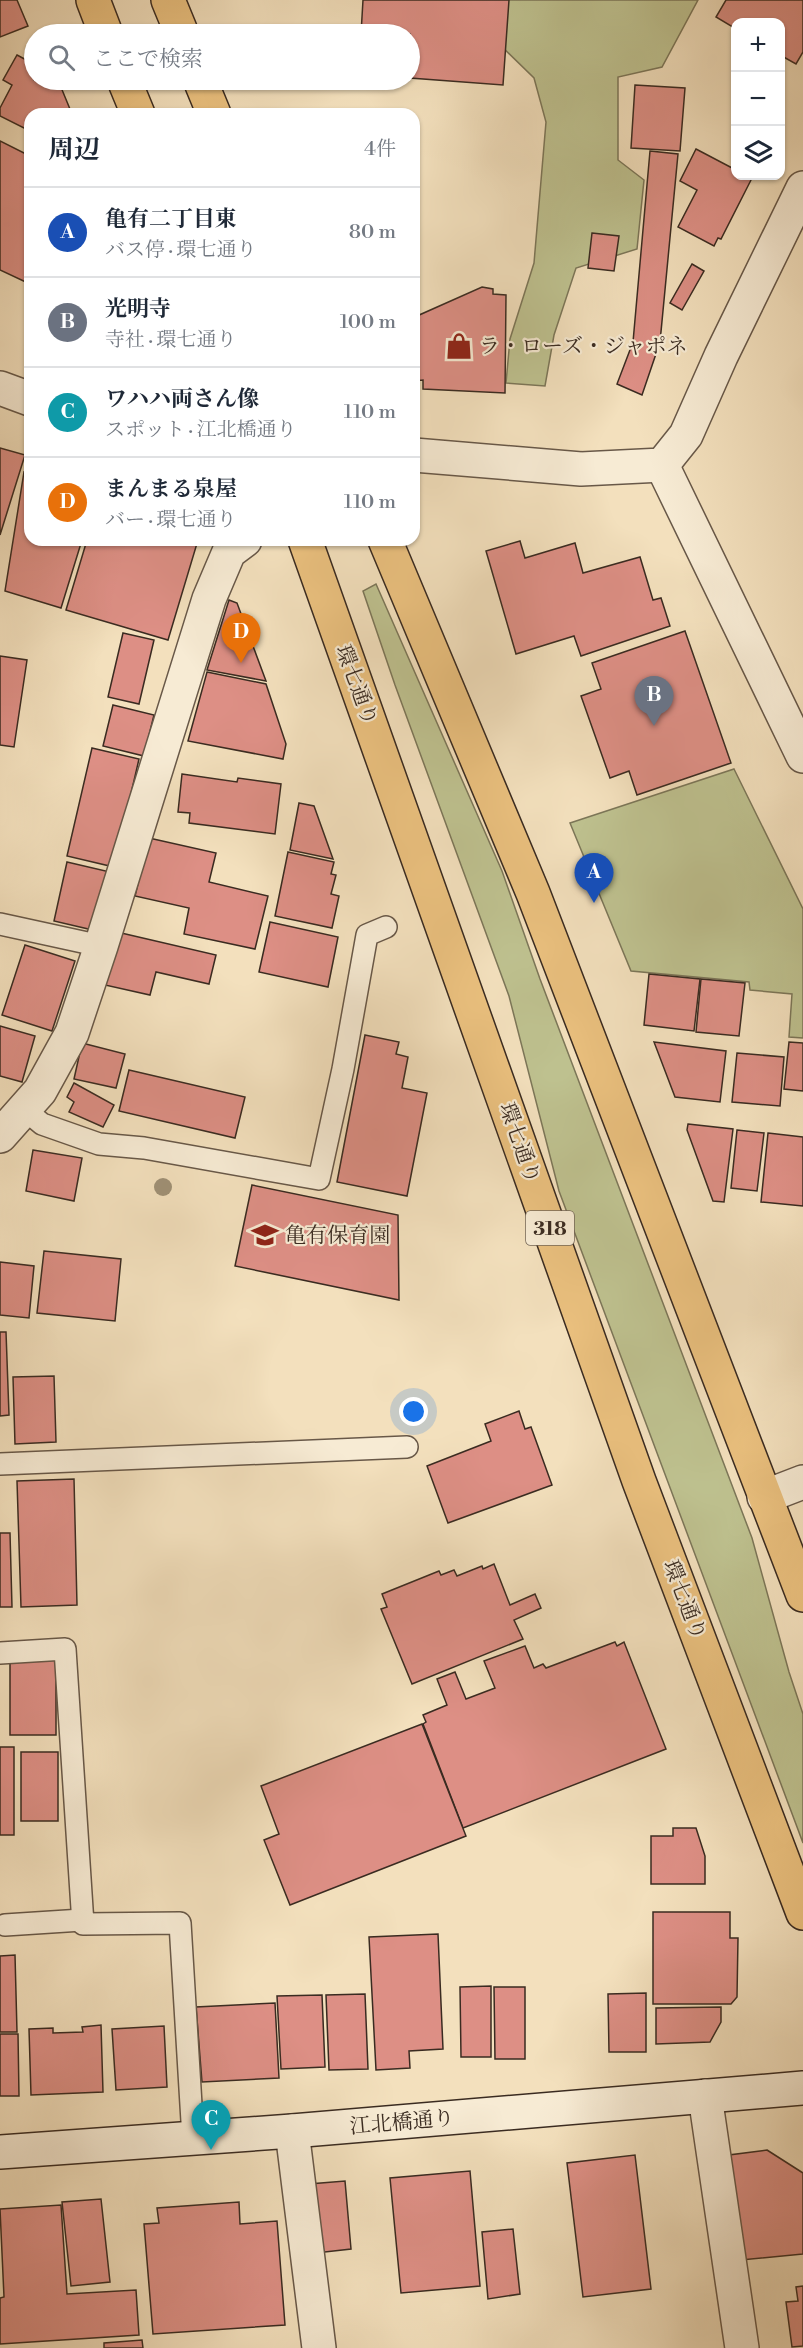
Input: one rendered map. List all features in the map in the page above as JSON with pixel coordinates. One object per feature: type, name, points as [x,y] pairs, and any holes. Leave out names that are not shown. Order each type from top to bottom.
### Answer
[{"type":"main road","points":[[93,0],[102,24]]},
{"type":"main road","points":[[168,0],[178,24]]},
{"type":"main road","points":[[128,90],[136,108]]},
{"type":"main road","points":[[204,90],[211,108]]},
{"type":"main road","name":"環七通り","points":[[307,546],[639,1481],[803,1913]]},
{"type":"main road","points":[[388,546],[533,893],[803,1595]]},
{"type":"street","points":[[420,455],[581,469],[662,465],[686,435],[721,356],[803,188]]},
{"type":"street","points":[[0,388],[24,397]]},
{"type":"street","points":[[662,465],[803,756]]},
{"type":"street","points":[[0,1136],[40,1091],[72,1033],[209,599],[229,552],[237,546]]},
{"type":"street","points":[[764,1497],[803,1482]]},
{"type":"street","name":"江北橋通り","points":[[0,2152],[292,2131],[803,2088]]},
{"type":"street","points":[[705,2096],[742,2348]]},
{"type":"street","points":[[292,2131],[318,2348]]},
{"type":"lane","points":[[0,924],[101,945]]},
{"type":"lane","points":[[24,1109],[42,1124],[99,1144],[144,1148],[319,1179],[343,1069],[367,935],[386,927]]},
{"type":"lane","points":[[0,1464],[406,1447]]},
{"type":"lane","points":[[0,1653],[65,1649],[83,1924],[180,1923],[193,2138]]},
{"type":"lane","points":[[5,1925],[82,1920]]},
{"type":"green space","points":[[454,0],[698,0],[662,67],[618,77],[618,160],[644,180],[637,249],[576,268],[554,335],[545,386],[506,383],[510,339],[534,263],[546,122],[534,78]]},
{"type":"green space","points":[[376,584],[502,871],[540,979],[752,1538],[803,1714],[803,1843],[559,1191],[509,996],[363,591]]},
{"type":"green space","points":[[734,769],[803,909],[803,1038],[789,1037],[792,994],[750,990],[749,982],[631,971],[570,823]]},
{"type":"building","points":[[0,0],[17,0],[27,24],[24,24],[24,28],[0,37]]},
{"type":"building","points":[[363,0],[509,0],[503,85],[420,79],[420,24],[362,24]]},
{"type":"building","points":[[726,0],[803,0],[803,52],[796,64],[785,58],[785,18],[731,18],[731,26],[716,17]]},
{"type":"building","points":[[17,55],[24,59],[24,90],[62,90],[70,108],[24,108],[24,128],[0,116],[0,108],[12,85],[3,80]]},
{"type":"building","points":[[635,85],[685,88],[680,151],[631,148]]},
{"type":"building","points":[[0,141],[24,153],[24,281],[0,270]]},
{"type":"building","points":[[696,149],[731,167],[731,180],[751,180],[721,239],[718,238],[714,246],[678,227],[697,190],[680,181]]},
{"type":"building","points":[[650,151],[678,154],[660,342],[642,395],[617,384],[633,342]]},
{"type":"building","points":[[592,233],[619,236],[614,271],[588,268]]},
{"type":"building","points":[[692,264],[704,271],[682,310],[670,303]]},
{"type":"building","points":[[482,287],[493,289],[493,294],[506,295],[505,393],[423,389],[423,380],[420,380],[420,315]]},
{"type":"building","points":[[0,448],[24,455],[24,458],[0,535]]},
{"type":"building","points":[[24,472],[24,546],[80,546],[61,608],[5,591]]},
{"type":"building","points":[[520,541],[525,558],[575,543],[583,573],[640,557],[653,600],[661,598],[670,626],[581,656],[574,636],[516,654],[486,551]]},
{"type":"building","points":[[85,546],[196,546],[168,640],[66,610]]},
{"type":"building","points":[[229,600],[237,603],[266,681],[207,670]]},
{"type":"building","points":[[685,631],[731,763],[637,795],[629,771],[610,778],[581,696],[601,689],[592,663]]},
{"type":"building","points":[[123,633],[154,640],[139,704],[108,697]]},
{"type":"building","points":[[0,656],[27,660],[14,747],[0,745]]},
{"type":"building","points":[[207,672],[266,684],[286,744],[283,759],[188,741]]},
{"type":"building","points":[[113,705],[154,715],[144,756],[103,746]]},
{"type":"building","points":[[92,748],[139,759],[114,867],[67,856]]},
{"type":"building","points":[[182,774],[237,782],[238,778],[281,784],[275,834],[189,823],[190,813],[178,812]]},
{"type":"building","points":[[299,803],[314,806],[333,859],[290,850]]},
{"type":"building","points":[[149,838],[216,853],[209,882],[268,896],[255,949],[184,934],[189,908],[135,896]]},
{"type":"building","points":[[288,852],[334,862],[331,874],[336,875],[331,894],[339,896],[332,928],[275,916]]},
{"type":"building","points":[[67,862],[110,872],[97,931],[54,921]]},
{"type":"building","points":[[270,922],[338,937],[328,987],[259,972]]},
{"type":"building","points":[[117,932],[216,955],[209,984],[156,972],[150,995],[105,985]]},
{"type":"building","points":[[25,945],[75,961],[52,1031],[2,1015]]},
{"type":"building","points":[[649,974],[700,979],[694,1031],[644,1025]]},
{"type":"building","points":[[701,979],[745,983],[739,1036],[696,1032]]},
{"type":"building","points":[[0,1026],[35,1036],[22,1082],[0,1076]]},
{"type":"building","points":[[365,1035],[399,1042],[396,1054],[408,1057],[402,1088],[427,1093],[407,1196],[337,1182]]},
{"type":"building","points":[[654,1042],[726,1051],[720,1102],[675,1097]]},
{"type":"building","points":[[789,1042],[803,1043],[803,1091],[784,1089]]},
{"type":"building","points":[[82,1043],[125,1054],[116,1088],[74,1079]]},
{"type":"building","points":[[737,1053],[784,1057],[780,1106],[732,1102]]},
{"type":"building","points":[[129,1070],[245,1097],[235,1138],[119,1111]]},
{"type":"building","points":[[74,1083],[114,1105],[103,1127],[69,1112],[74,1102],[67,1097]]},
{"type":"building","points":[[688,1124],[733,1129],[724,1202],[713,1201],[687,1130]]},
{"type":"building","points":[[737,1130],[764,1133],[757,1191],[731,1188]]},
{"type":"building","points":[[768,1133],[803,1137],[803,1206],[761,1202]]},
{"type":"building","points":[[33,1150],[82,1158],[74,1201],[26,1191]]},
{"type":"building","points":[[252,1185],[398,1215],[399,1300],[235,1266]]},
{"type":"building","points":[[44,1251],[121,1259],[115,1321],[37,1313]]},
{"type":"building","points":[[0,1262],[34,1266],[29,1318],[0,1315]]},
{"type":"building","points":[[0,1332],[6,1332],[9,1415],[0,1416]]},
{"type":"building","points":[[54,1376],[56,1442],[15,1444],[13,1377]]},
{"type":"building","points":[[519,1411],[525,1429],[531,1427],[552,1485],[448,1523],[427,1466],[491,1441],[485,1424]]},
{"type":"building","points":[[74,1479],[77,1605],[21,1607],[17,1481]]},
{"type":"building","points":[[0,1533],[10,1533],[12,1607],[0,1607]]},
{"type":"building","points":[[494,1564],[510,1605],[535,1594],[541,1608],[514,1620],[523,1639],[412,1684],[381,1609],[387,1607],[382,1594],[439,1571],[441,1575],[454,1570],[457,1576]]},
{"type":"building","points":[[615,1642],[617,1646],[624,1642],[666,1749],[463,1828],[423,1724],[426,1722],[423,1715],[447,1705],[437,1679],[455,1672],[466,1699],[495,1688],[484,1661],[525,1646],[534,1668],[543,1664],[546,1668]]},
{"type":"building","points":[[10,1659],[56,1659],[56,1735],[10,1735]]},
{"type":"building","points":[[422,1724],[466,1836],[290,1905],[264,1840],[279,1834],[261,1786]]},
{"type":"building","points":[[0,1747],[14,1747],[14,1835],[0,1835]]},
{"type":"building","points":[[21,1752],[58,1752],[58,1821],[21,1821]]},
{"type":"building","points":[[673,1828],[696,1828],[705,1856],[705,1884],[651,1884],[651,1836],[673,1836]]},
{"type":"building","points":[[653,1912],[730,1912],[730,1938],[738,1938],[737,1997],[731,2004],[653,2004]]},
{"type":"building","points":[[438,1934],[443,2049],[409,2051],[410,2068],[376,2070],[369,1937]]},
{"type":"building","points":[[15,1955],[17,2032],[0,2032],[0,1956]]},
{"type":"building","points":[[491,1986],[491,2057],[461,2057],[460,1987]]},
{"type":"building","points":[[494,1987],[525,1987],[525,2059],[495,2059]]},
{"type":"building","points":[[646,1993],[646,2052],[609,2052],[608,1994]]},
{"type":"building","points":[[365,1994],[368,2069],[329,2070],[326,1995]]},
{"type":"building","points":[[322,1995],[325,2067],[281,2069],[277,1996]]},
{"type":"building","points":[[275,2003],[279,2078],[202,2082],[196,2007]]},
{"type":"building","points":[[721,2007],[721,2022],[710,2042],[656,2044],[656,2008]]},
{"type":"building","points":[[101,2025],[103,2092],[31,2095],[29,2029],[53,2028],[53,2033],[83,2032],[82,2027]]},
{"type":"building","points":[[164,2026],[167,2087],[116,2090],[112,2029]]},
{"type":"building","points":[[0,2034],[18,2034],[19,2096],[0,2096]]},
{"type":"building","points":[[767,2150],[803,2173],[803,2254],[741,2260],[729,2155]]},
{"type":"building","points":[[635,2155],[651,2289],[583,2297],[567,2163]]},
{"type":"building","points":[[470,2171],[480,2286],[401,2293],[390,2178]]},
{"type":"building","points":[[345,2181],[351,2249],[316,2253],[309,2184]]},
{"type":"building","points":[[101,2199],[110,2282],[71,2286],[62,2202]]},
{"type":"building","points":[[239,2202],[240,2224],[277,2221],[285,2325],[153,2334],[144,2224],[159,2223],[157,2208]]},
{"type":"building","points":[[61,2205],[67,2294],[136,2290],[139,2335],[0,2344],[0,2298],[4,2297],[0,2209]]},
{"type":"building","points":[[513,2229],[520,2294],[488,2299],[482,2232]]},
{"type":"building","points":[[803,2286],[803,2346],[792,2347],[786,2302],[798,2301],[796,2287]]},
{"type":"building","points":[[142,2340],[143,2348],[104,2348],[104,2343]]},
{"type":"place","name":"ラ・ローズ・ジャポネ","points":[[459,346]]},
{"type":"place","name":"まんまる泉屋","points":[[241,663]]},
{"type":"place","name":"光明寺","points":[[654,726]]},
{"type":"place","name":"亀有二丁目東","points":[[594,903]]},
{"type":"place","name":"亀有保育園","points":[[265,1235]]},
{"type":"place","name":"ワハハ両さん像","points":[[211,2150]]}]
